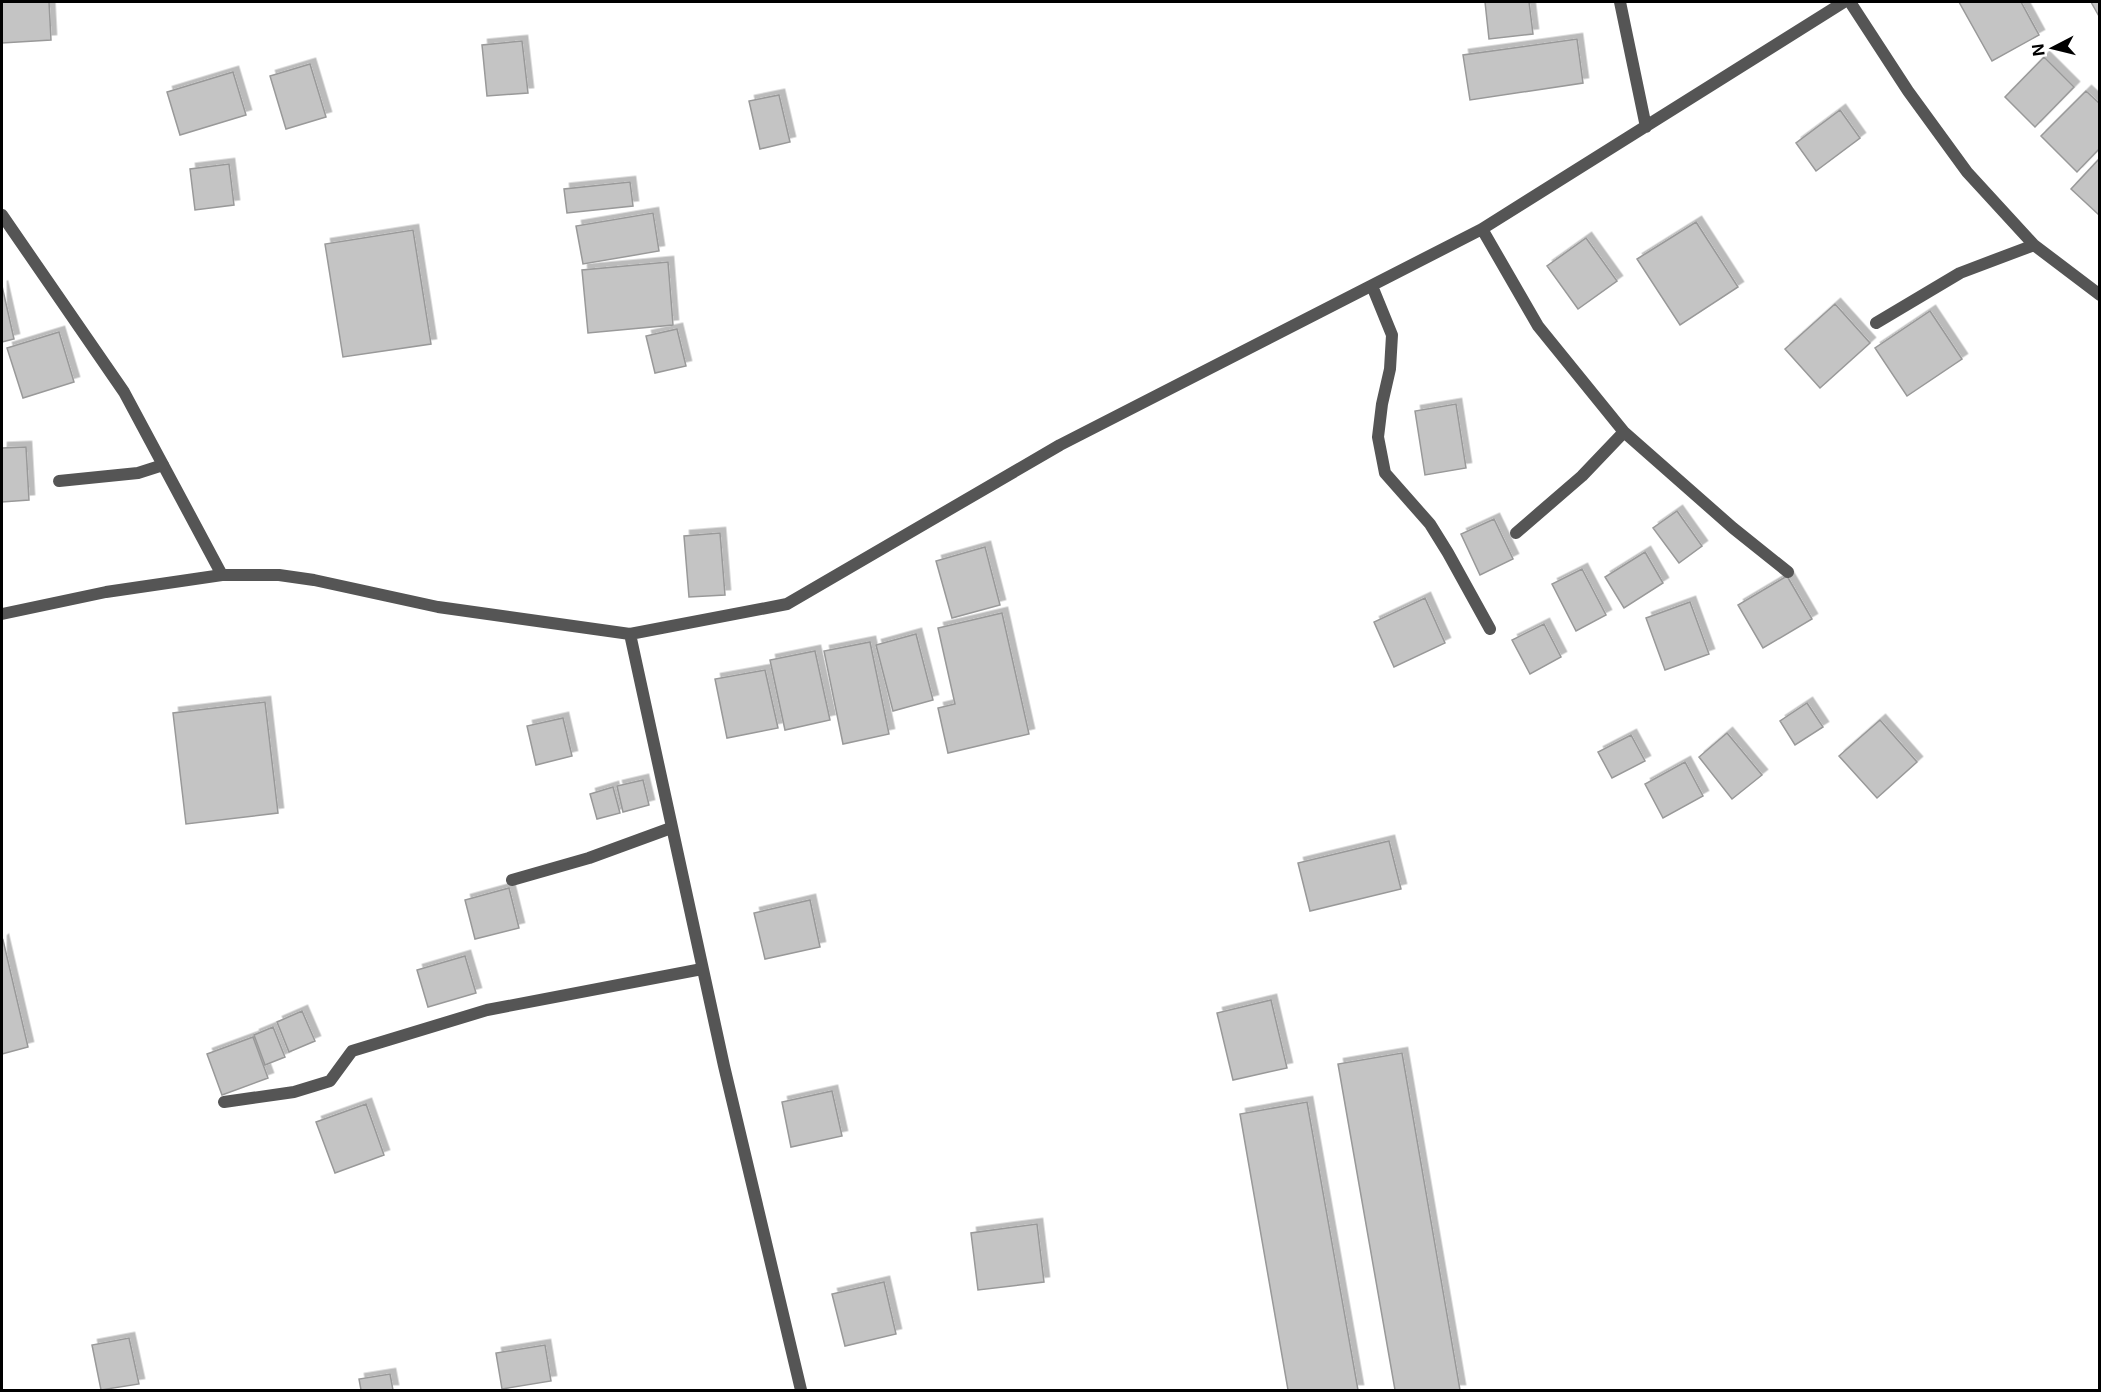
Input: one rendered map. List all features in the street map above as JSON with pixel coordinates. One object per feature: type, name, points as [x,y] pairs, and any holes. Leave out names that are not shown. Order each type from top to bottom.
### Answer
[{"type":"street","points":[[1620,2],[1646,127]]},
{"type":"street","points":[[2,614],[106,592],[222,575],[279,576],[314,580],[438,607],[630,634],[787,604],[1060,445],[1482,230],[1844,2]]},
{"type":"street","points":[[1850,2],[1908,91],[1967,172],[2034,245],[2100,295]]},
{"type":"street","points":[[2,215],[124,392],[222,575]]},
{"type":"street","points":[[1482,230],[1538,326],[1624,432],[1733,528],[1788,572]]},
{"type":"street","points":[[1876,323],[1959,273],[2034,245]]},
{"type":"street","points":[[1372,286],[1392,335],[1390,369],[1378,437],[1385,473],[1430,524],[1490,629]]},
{"type":"street","points":[[1516,532],[1582,476],[1624,432]]},
{"type":"street","points":[[59,481],[138,472],[163,465]]},
{"type":"street","points":[[630,634],[702,969],[801,1390]]},
{"type":"street","points":[[513,880],[589,858],[671,828]]},
{"type":"street","points":[[224,1102],[294,1092],[330,1081],[352,1052],[487,1010],[702,969]]},
{"type":"building","points":[[2,2],[49,2],[51,40],[2,43]]},
{"type":"building","points":[[1485,2],[1529,2],[1533,34],[1489,39]]},
{"type":"building","points":[[1959,2],[2021,2],[2039,35],[1992,61]]},
{"type":"building","points":[[2091,2],[2100,2],[2100,18]]},
{"type":"building","points":[[1577,39],[1583,83],[1470,100],[1463,55]]},
{"type":"building","points":[[522,41],[528,93],[487,96],[482,45]]},
{"type":"building","points":[[2044,57],[2074,87],[2035,127],[2005,97]]},
{"type":"building","points":[[310,64],[326,117],[286,129],[270,76]]},
{"type":"building","points":[[233,72],[246,115],[180,135],[167,92]]},
{"type":"building","points":[[2086,91],[2100,104],[2100,148],[2077,172],[2041,136]]},
{"type":"building","points":[[779,95],[790,142],[760,149],[749,101]]},
{"type":"building","points":[[1840,110],[1860,138],[1816,171],[1796,143]]},
{"type":"building","points":[[2100,158],[2100,214],[2099,215],[2071,189]]},
{"type":"building","points":[[229,164],[234,205],[195,210],[190,169]]},
{"type":"building","points":[[630,182],[633,206],[567,213],[564,189]]},
{"type":"building","points":[[653,213],[659,251],[583,264],[576,226]]},
{"type":"building","points":[[1696,222],[1738,287],[1680,325],[1637,259]]},
{"type":"building","points":[[413,230],[431,344],[343,357],[325,244]]},
{"type":"building","points":[[1586,238],[1617,281],[1578,309],[1547,266]]},
{"type":"building","points":[[668,262],[673,325],[588,333],[582,270]]},
{"type":"building","points":[[2,286],[14,339],[2,342]]},
{"type":"building","points":[[1835,304],[1870,343],[1820,388],[1785,349]]},
{"type":"building","points":[[1930,311],[1962,359],[1907,396],[1875,348]]},
{"type":"building","points":[[677,329],[686,366],[655,373],[646,336]]},
{"type":"building","points":[[59,332],[74,382],[23,398],[7,348]]},
{"type":"building","points":[[1456,404],[1466,468],[1425,475],[1415,411]]},
{"type":"building","points":[[26,447],[29,500],[2,502],[2,448]]},
{"type":"building","points":[[1677,511],[1702,546],[1679,563],[1653,528]]},
{"type":"building","points":[[1494,519],[1513,559],[1480,575],[1461,534]]},
{"type":"building","points":[[720,533],[725,595],[689,597],[684,536]]},
{"type":"building","points":[[985,547],[1000,605],[952,618],[936,561]]},
{"type":"building","points":[[1645,552],[1663,583],[1624,608],[1605,577]]},
{"type":"building","points":[[1582,569],[1606,615],[1576,631],[1552,584]]},
{"type":"building","points":[[1787,576],[1812,619],[1763,648],[1738,605]]},
{"type":"building","points":[[1425,598],[1445,643],[1394,667],[1374,622]]},
{"type":"building","points":[[1690,602],[1709,654],[1665,670],[1646,618]]},
{"type":"building","points":[[1002,613],[1029,734],[948,753],[938,708],[955,704],[938,628]]},
{"type":"building","points":[[1544,624],[1561,657],[1530,674],[1512,640]]},
{"type":"building","points":[[916,634],[933,700],[893,711],[876,645]]},
{"type":"building","points":[[870,642],[889,734],[843,744],[824,651]]},
{"type":"building","points":[[815,651],[830,720],[785,730],[770,660]]},
{"type":"building","points":[[765,670],[778,728],[727,738],[715,679]]},
{"type":"building","points":[[265,702],[278,813],[186,824],[173,713]]},
{"type":"building","points":[[1807,703],[1823,727],[1795,745],[1780,721]]},
{"type":"building","points":[[563,718],[572,756],[536,765],[527,726]]},
{"type":"building","points":[[1880,720],[1917,762],[1877,798],[1839,756]]},
{"type":"building","points":[[1727,733],[1762,775],[1732,799],[1699,757]]},
{"type":"building","points":[[1631,735],[1645,761],[1612,778],[1598,752]]},
{"type":"building","points":[[1685,762],[1703,796],[1663,818],[1645,784]]},
{"type":"building","points":[[643,780],[649,805],[623,812],[617,786]]},
{"type":"building","points":[[613,787],[620,813],[597,819],[590,794]]},
{"type":"building","points":[[1389,841],[1401,889],[1310,911],[1298,863]]},
{"type":"building","points":[[509,888],[519,928],[475,939],[465,900]]},
{"type":"building","points":[[810,900],[820,947],[765,959],[754,913]]},
{"type":"building","points":[[2,941],[28,1047],[2,1054]]},
{"type":"building","points":[[465,956],[476,993],[428,1007],[417,970]]},
{"type":"building","points":[[1271,1000],[1287,1068],[1233,1080],[1217,1013]]},
{"type":"building","points":[[302,1011],[315,1041],[289,1052],[277,1022]]},
{"type":"building","points":[[273,1027],[285,1057],[265,1065],[254,1035]]},
{"type":"building","points":[[253,1037],[268,1078],[222,1095],[207,1054]]},
{"type":"building","points":[[1402,1053],[1460,1390],[1395,1390],[1338,1064]]},
{"type":"building","points":[[832,1091],[842,1136],[791,1147],[782,1102]]},
{"type":"building","points":[[1307,1102],[1358,1390],[1288,1390],[1240,1114]]},
{"type":"building","points":[[366,1104],[384,1155],[335,1173],[316,1122]]},
{"type":"building","points":[[1037,1224],[1044,1282],[978,1290],[971,1233]]},
{"type":"building","points":[[884,1282],[896,1334],[845,1346],[832,1294]]},
{"type":"building","points":[[129,1338],[139,1384],[101,1390],[92,1345]]},
{"type":"building","points":[[545,1345],[551,1381],[502,1389],[496,1353]]},
{"type":"building","points":[[390,1374],[393,1390],[361,1390],[359,1379]]}]
